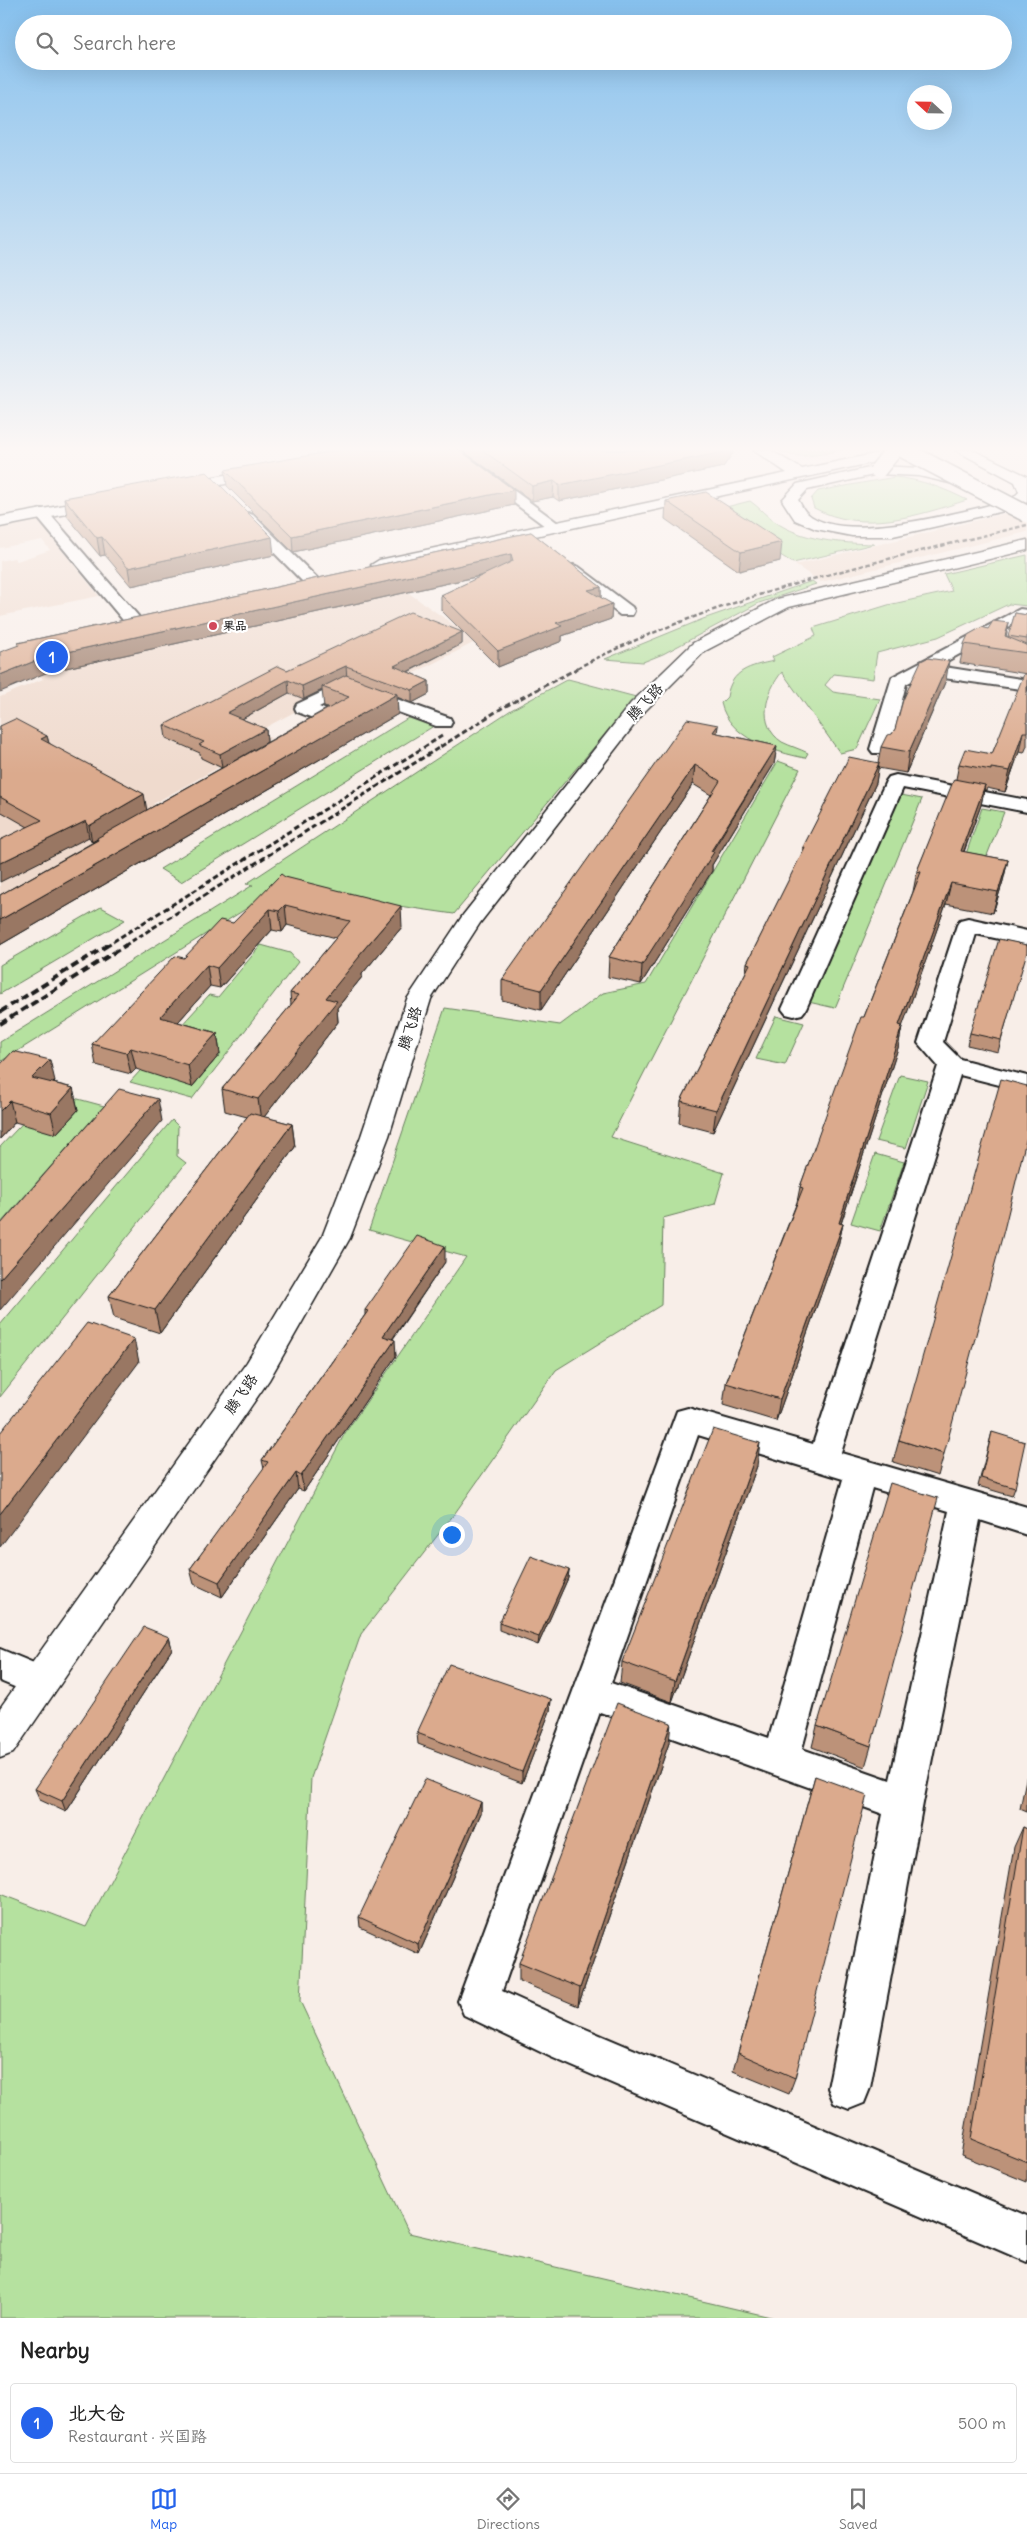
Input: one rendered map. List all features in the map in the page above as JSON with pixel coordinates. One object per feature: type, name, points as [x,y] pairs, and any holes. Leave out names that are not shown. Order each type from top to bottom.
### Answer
[{"type":"main road","points":[[367,568],[410,558]]},
{"type":"main road","name":"腾飞路","points":[[0,1740],[258,1371],[336,1238],[375,1136],[419,999],[471,920],[638,706],[699,647],[783,603],[972,558]]},
{"type":"main road","points":[[292,585],[330,577]]},
{"type":"main road","points":[[114,625],[151,617]]},
{"type":"street","points":[[79,558],[132,621]]},
{"type":"street","points":[[288,558],[311,581]]},
{"type":"street","points":[[564,563],[626,611]]},
{"type":"street","points":[[880,749],[898,681],[1020,614],[1027,615]]},
{"type":"street","points":[[921,669],[1027,685]]},
{"type":"street","points":[[286,741],[328,717],[304,708],[346,686],[443,722]]},
{"type":"street","points":[[794,1009],[896,781],[1027,806]]},
{"type":"street","points":[[1027,938],[968,925],[930,1043],[951,1065],[1027,1084]]},
{"type":"street","points":[[823,1460],[951,1065]]},
{"type":"street","points":[[1027,1521],[688,1420],[478,2001],[566,2042],[1027,2239]]},
{"type":"street","points":[[781,1758],[861,1472]]},
{"type":"street","points":[[849,2088],[904,1803],[967,1503]]},
{"type":"street","points":[[0,1664],[41,1682]]},
{"type":"street","points":[[590,1692],[904,1803]]},
{"type":"shaded area","points":[[14,558],[17,561],[25,558],[68,558],[99,596],[0,616],[0,561]]},
{"type":"shaded area","points":[[823,558],[919,558],[821,582],[795,565]]},
{"type":"shaded area","points":[[383,575],[477,641],[383,689],[356,679],[257,732],[271,738],[153,804],[159,808],[0,897],[0,697],[43,679],[22,654]]},
{"type":"green space","points":[[785,558],[814,558],[793,563]]},
{"type":"green space","points":[[1013,558],[1027,558],[1027,606],[1009,604],[938,637],[877,653],[873,679],[834,674],[825,685],[833,692],[880,699],[857,749],[840,753],[782,672],[768,698],[766,717],[774,735],[782,742],[808,753],[805,758],[767,747],[754,741],[733,726],[721,703],[727,697],[729,688],[737,675],[750,667],[774,661],[772,657],[816,636],[813,628],[888,605],[952,591],[944,574]]},
{"type":"green space","points":[[812,581],[816,584],[759,603],[663,654],[643,662],[605,659],[703,619]]},
{"type":"green space","points":[[568,679],[636,697],[454,914],[274,888],[265,897],[0,1062],[0,1042],[253,885],[246,884],[511,710]]},
{"type":"green space","points":[[413,715],[437,724],[181,882],[160,869]]},
{"type":"green space","points":[[778,761],[800,769],[611,1137],[724,1173],[715,1204],[663,1218],[661,1305],[556,1370],[455,1513],[361,1634],[311,1778],[300,2001],[409,2233],[775,2318],[0,2318],[0,1894],[86,1927],[345,1433],[466,1257],[369,1230],[445,1008],[560,1025],[603,993],[646,984]]},
{"type":"green space","points":[[896,794],[922,799],[835,1008],[804,1001]]},
{"type":"green space","points":[[982,808],[1004,812],[986,858],[966,854]]},
{"type":"green space","points":[[101,907],[125,920],[0,994],[0,965]]},
{"type":"green space","points":[[261,945],[290,953],[298,962],[192,1099],[130,1082],[209,995],[218,997]]},
{"type":"green space","points":[[776,1016],[804,1023],[785,1065],[756,1059]]},
{"type":"green space","points":[[900,1075],[928,1081],[906,1148],[876,1141]]},
{"type":"green space","points":[[52,1092],[104,1106],[0,1224],[0,1147]]},
{"type":"green space","points":[[172,1120],[178,1126],[177,1156],[186,1163],[0,1397],[0,1325]]},
{"type":"green space","points":[[875,1154],[904,1162],[880,1231],[851,1223]]},
{"type":"building","points":[[120,558],[174,558],[128,568]]},
{"type":"building","points":[[410,558],[492,558],[45,657],[0,675],[0,652],[19,645],[18,643]]},
{"type":"building","points":[[512,558],[564,558],[601,587],[588,590],[612,604],[556,623],[562,626],[498,651],[441,595],[513,561]]},
{"type":"building","points":[[410,612],[462,632],[394,666],[429,681],[412,690],[346,666],[302,686],[288,680],[227,713],[266,729],[220,754],[199,745],[204,742],[164,725],[278,666],[287,670]]},
{"type":"building","points":[[1015,613],[1027,615],[1027,639],[1008,636]]},
{"type":"building","points":[[993,621],[1009,623],[1005,636],[1027,645],[1027,653],[964,644],[968,635],[982,627],[988,629]]},
{"type":"building","points":[[927,658],[949,661],[909,752],[881,747],[887,735],[892,734],[895,729],[903,700],[921,661]]},
{"type":"building","points":[[1024,674],[1027,674],[1027,732],[1023,732],[1010,771],[991,768],[991,770],[959,764],[965,749],[992,754]]},
{"type":"building","points":[[346,675],[397,694],[0,920],[0,895],[98,840],[97,838],[349,697],[322,687]]},
{"type":"building","points":[[15,719],[47,736],[41,739],[144,794],[89,826],[86,821],[0,863],[0,840],[42,820],[0,797],[0,726]]},
{"type":"building","points":[[687,719],[718,725],[713,732],[777,746],[711,851],[714,852],[642,965],[609,957],[720,781],[695,765],[541,990],[502,980]]},
{"type":"building","points":[[849,757],[879,763],[716,1110],[681,1101],[750,964],[747,963]]},
{"type":"building","points":[[954,779],[985,785],[961,851],[1008,860],[998,892],[951,883],[899,1025],[902,1026],[839,1223],[843,1224],[780,1399],[726,1383],[803,1188],[800,1187],[861,1017],[864,1017],[921,872],[917,871]]},
{"type":"building","points":[[281,874],[285,877],[401,906],[359,955],[326,998],[337,1001],[258,1099],[222,1089],[299,995],[290,993],[350,921],[285,905],[279,911],[270,909],[217,968],[207,965],[160,1017],[217,1033],[188,1065],[131,1048],[126,1053],[92,1044],[175,956],[184,958],[220,920],[233,923]]},
{"type":"building","points":[[999,939],[1027,945],[1027,952],[1001,1040],[970,1033]]},
{"type":"building","points":[[13,1051],[50,1060],[32,1078],[73,1088],[51,1113],[10,1101],[0,1111],[0,1065]]},
{"type":"building","points":[[1001,1079],[1027,1086],[1027,1136],[944,1454],[899,1440]]},
{"type":"building","points":[[119,1089],[158,1099],[0,1279],[0,1225]]},
{"type":"building","points":[[250,1113],[292,1124],[155,1310],[109,1296]]},
{"type":"building","points":[[417,1236],[445,1246],[383,1336],[395,1340],[301,1476],[296,1473],[219,1582],[190,1569],[268,1462],[262,1460],[368,1311],[365,1310]]},
{"type":"building","points":[[87,1323],[134,1339],[0,1514],[0,1433]]},
{"type":"building","points":[[713,1429],[760,1443],[675,1681],[622,1662]]},
{"type":"building","points":[[992,1432],[1025,1442],[1015,1488],[981,1478]]},
{"type":"building","points":[[890,1483],[938,1498],[871,1746],[817,1726]]},
{"type":"building","points":[[531,1556],[569,1570],[539,1637],[499,1623]]},
{"type":"building","points":[[144,1627],[169,1637],[62,1801],[35,1789]]},
{"type":"building","points":[[449,1664],[551,1699],[522,1772],[417,1733]]},
{"type":"building","points":[[617,1703],[671,1723],[580,1988],[519,1963]]},
{"type":"building","points":[[815,1776],[867,1795],[795,2078],[738,2053]]},
{"type":"building","points":[[425,1779],[481,1802],[418,1944],[359,1917]]},
{"type":"building","points":[[1023,1827],[1027,1829],[1027,2162],[971,2139]]},
{"type":"railway","points":[[577,668],[631,642],[685,620],[798,583],[894,558]]},
{"type":"railway","points":[[124,946],[502,708],[580,667]]},
{"type":"railway","points":[[106,946],[442,736]]},
{"type":"railway","points":[[0,1012],[108,945]]},
{"type":"railway","points":[[0,1024],[126,945]]},
{"type":"place","name":"果品","points":[[213,626]]},
{"type":"place","name":"北大仓","points":[[52,657]]}]
